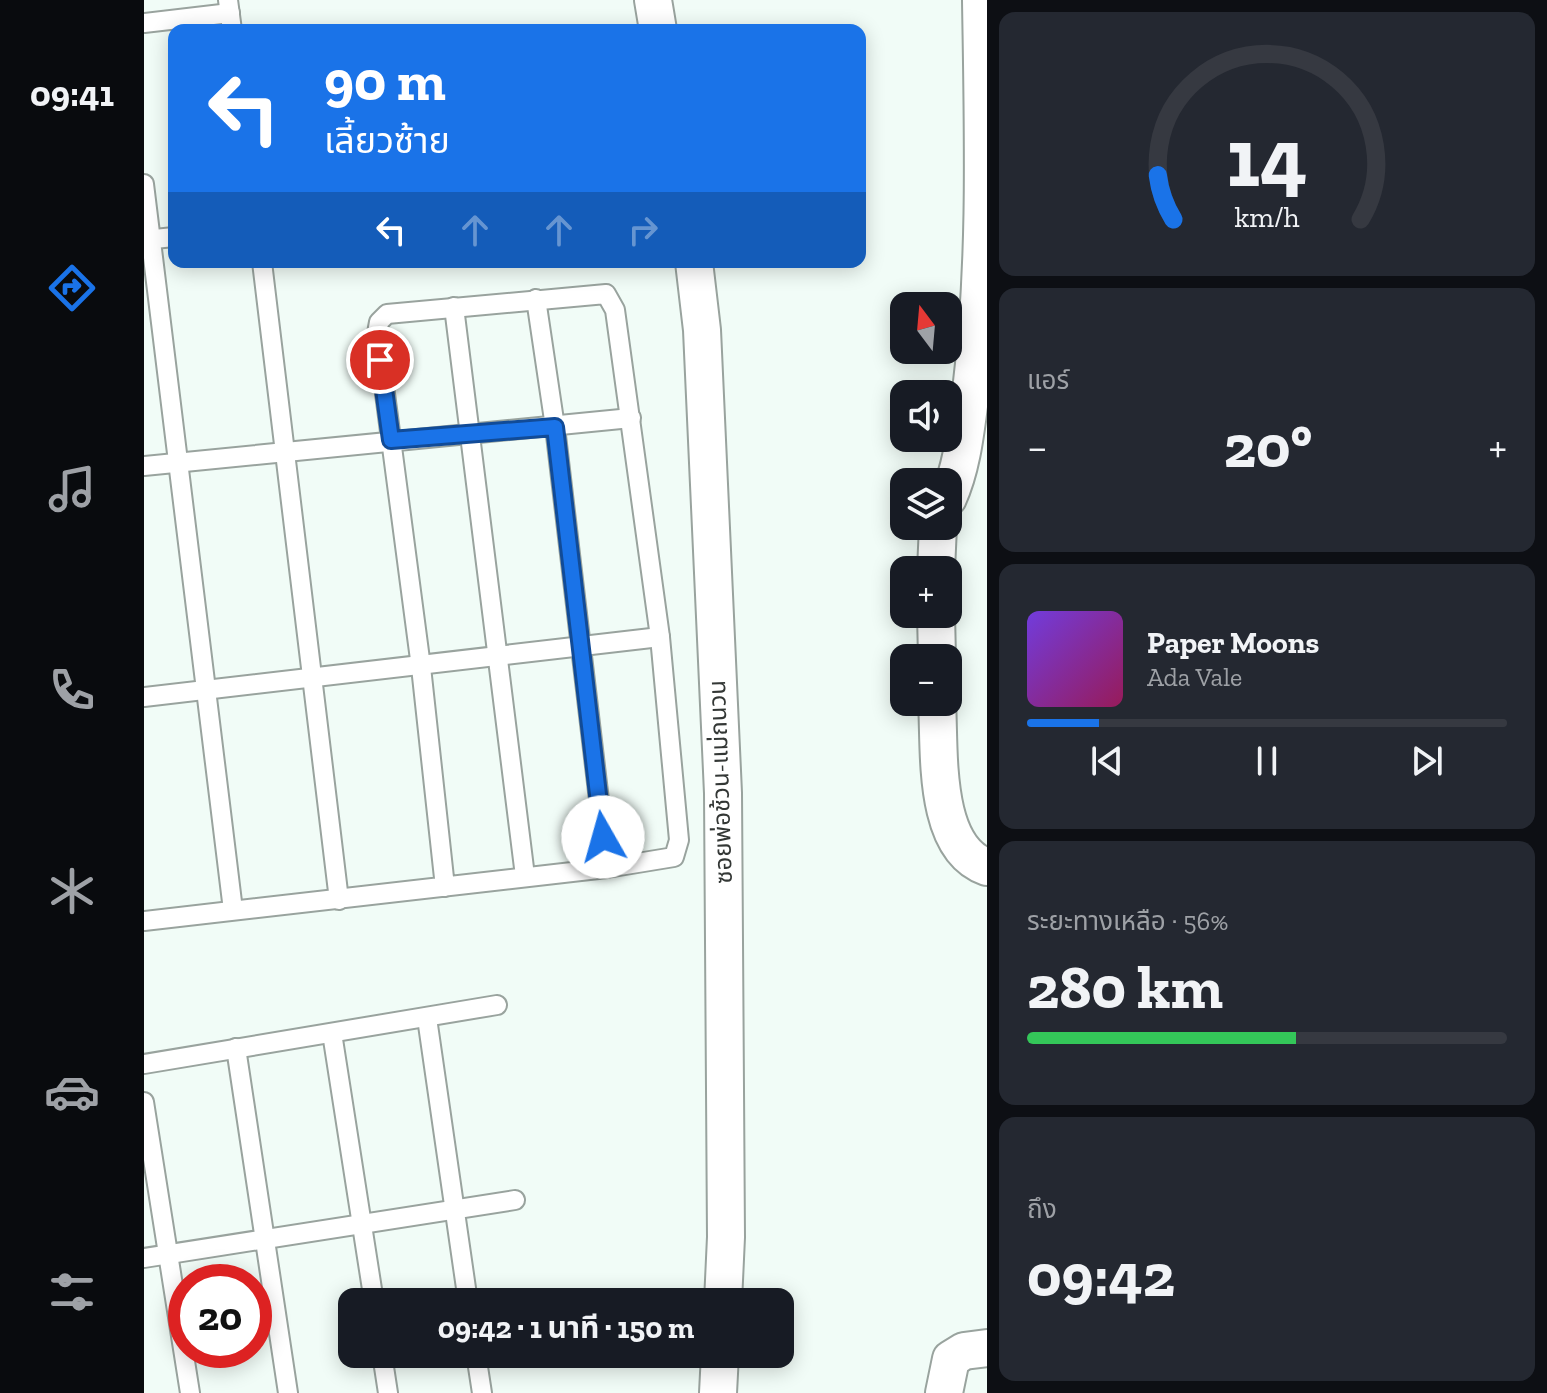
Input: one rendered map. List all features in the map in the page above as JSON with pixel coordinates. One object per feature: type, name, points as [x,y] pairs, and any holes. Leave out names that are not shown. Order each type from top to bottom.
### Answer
[{"type":"street","points":[[653,0],[657,24]]},
{"type":"street","points":[[957,468],[978,337],[983,277],[985,116],[981,0]]},
{"type":"street","name":"ซอยพ่อช้วน-แม่ถนวน","points":[[695,268],[702,344],[723,793],[726,1237],[724,1288]]},
{"type":"street","points":[[938,716],[944,808],[963,852],[974,863],[987,867]]},
{"type":"street","points":[[944,1393],[944,1376],[951,1359],[964,1351],[987,1348]]},
{"type":"street","points":[[718,1393],[719,1368]]},
{"type":"lane","points":[[144,23],[230,14]]},
{"type":"lane","points":[[144,184],[147,240],[179,463],[233,910]]},
{"type":"lane","points":[[147,240],[168,238]]},
{"type":"lane","points":[[263,268],[339,900]]},
{"type":"lane","points":[[144,921],[339,900],[445,887],[525,876],[607,868],[674,857],[678,849],[660,637],[631,418],[612,298],[595,292],[387,314],[379,322],[377,333],[421,667],[445,887]]},
{"type":"lane","points":[[536,299],[555,427],[607,868]]},
{"type":"lane","points":[[454,307],[525,876]]},
{"type":"lane","points":[[144,466],[631,418]]},
{"type":"lane","points":[[144,697],[660,637]]},
{"type":"lane","points":[[144,1064],[497,1005]]},
{"type":"lane","points":[[427,1018],[466,1288]]},
{"type":"lane","points":[[332,1033],[372,1288]]},
{"type":"lane","points":[[236,1048],[288,1393]]},
{"type":"lane","points":[[144,1102],[190,1393]]},
{"type":"lane","points":[[144,1258],[515,1200]]},
{"type":"lane","points":[[384,1368],[388,1393]]},
{"type":"lane","points":[[478,1368],[482,1393]]},
{"type":"route","points":[[380,360],[391,440],[555,427],[603,837]]}]
